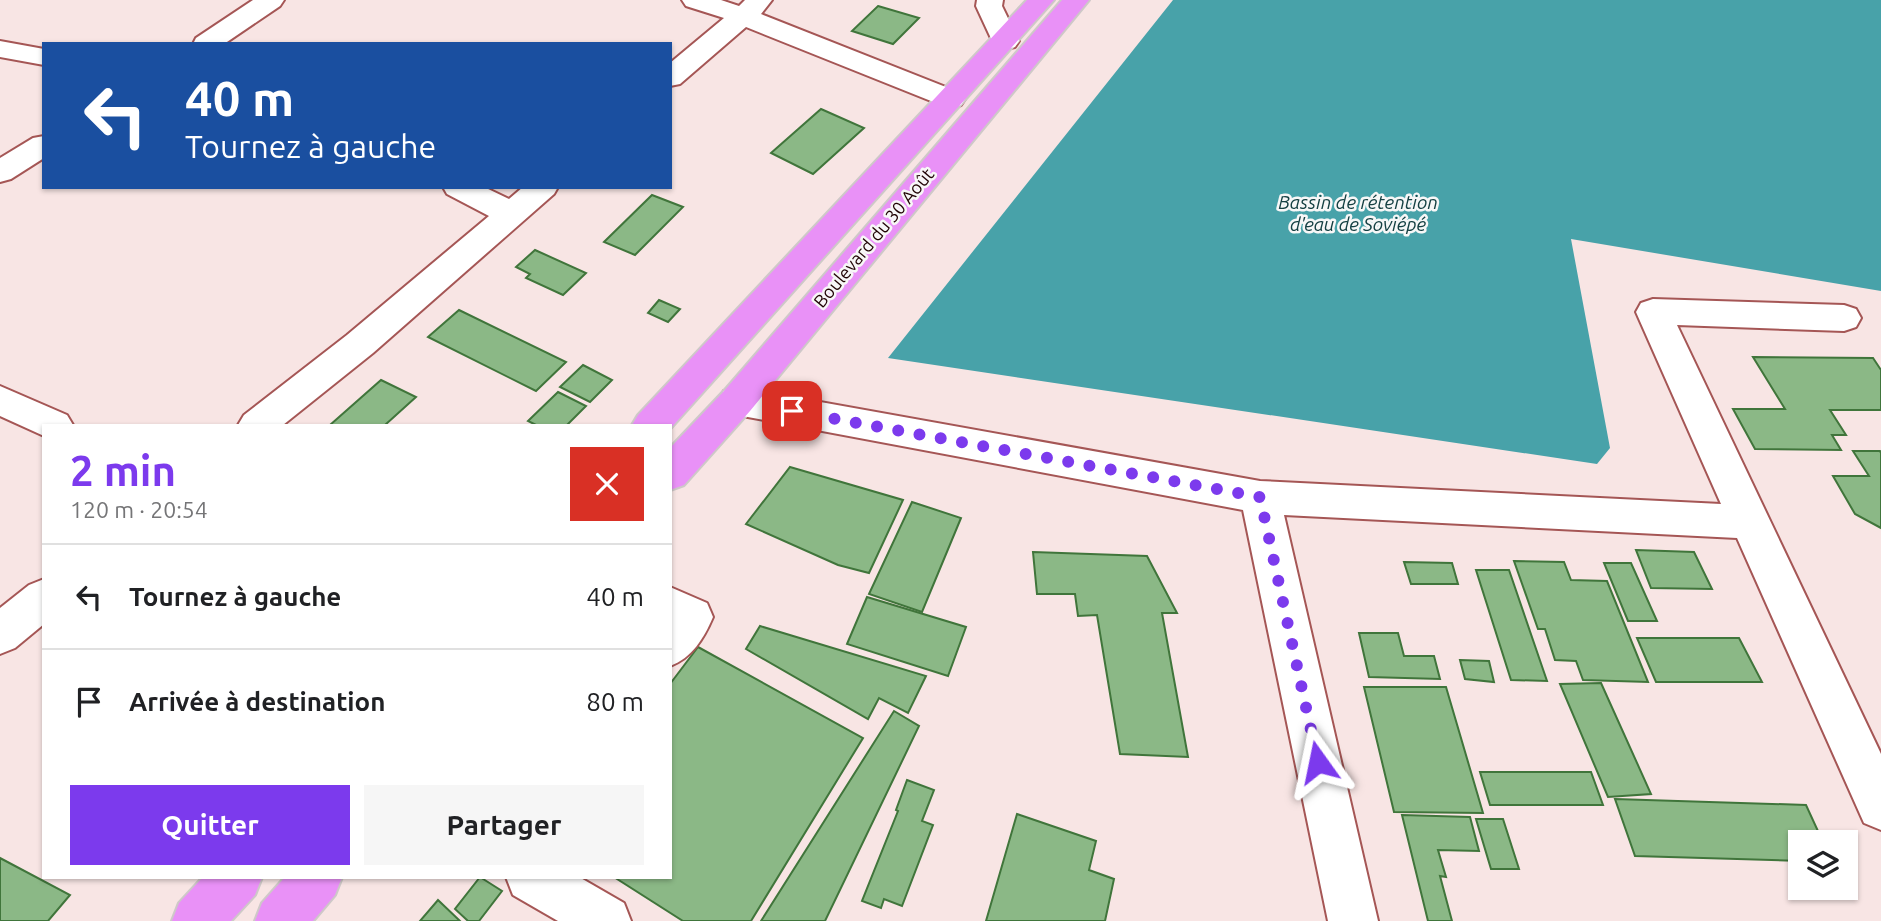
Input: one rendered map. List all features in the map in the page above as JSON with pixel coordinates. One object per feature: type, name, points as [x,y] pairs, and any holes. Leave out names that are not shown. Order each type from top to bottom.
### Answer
[{"type":"highway","name":"Boulevard du 30 Août","points":[[672,472],[737,401],[1019,46],[1041,0]]},
{"type":"highway","name":"Boulevard du 30 Août","points":[[652,424],[951,100],[1076,0]]},
{"type":"highway","points":[[197,921],[235,879]]},
{"type":"highway","points":[[280,921],[315,879]]},
{"type":"street","points":[[209,42],[271,0]]},
{"type":"street","points":[[695,0],[753,8],[951,100]]},
{"type":"street","points":[[990,0],[989,6],[1019,46]]},
{"type":"street","points":[[672,76],[753,8]]},
{"type":"street","points":[[0,49],[42,57]]},
{"type":"street","points":[[0,172],[42,146]]},
{"type":"street","points":[[462,189],[512,214]]},
{"type":"street","points":[[258,424],[360,344],[541,189]]},
{"type":"street","points":[[1844,318],[1653,312],[1881,806]]},
{"type":"street","points":[[0,400],[52,424]]},
{"type":"street","points":[[737,401],[1260,497],[1750,522]]},
{"type":"street","points":[[1260,497],[1353,921]]},
{"type":"street","points":[[0,634],[42,600]]},
{"type":"street","points":[[672,607],[692,617],[672,643]]},
{"type":"street","points":[[534,879],[606,921]]},
{"type":"water","name":"Bassin de rétention d'eau de Soviépé","points":[[1173,0],[1881,0],[1881,291],[1571,239],[1610,448],[1597,464],[888,358]]},
{"type":"building","points":[[878,6],[919,18],[893,44],[852,31]]},
{"type":"building","points":[[821,109],[864,128],[813,174],[771,153]]},
{"type":"building","points":[[652,195],[683,207],[635,255],[604,242]]},
{"type":"building","points":[[535,250],[586,273],[563,295],[526,278],[530,274],[516,267]]},
{"type":"building","points":[[659,300],[680,309],[668,322],[648,313]]},
{"type":"building","points":[[459,310],[566,362],[536,391],[428,337]]},
{"type":"building","points":[[1753,357],[1873,358],[1881,370],[1881,410],[1830,410],[1846,435],[1832,435],[1841,450],[1755,449],[1733,409],[1785,409]]},
{"type":"building","points":[[583,365],[612,380],[590,402],[560,387]]},
{"type":"building","points":[[381,380],[416,397],[386,424],[331,424]]},
{"type":"building","points":[[558,392],[586,406],[568,424],[534,424],[528,421]]},
{"type":"building","points":[[1853,451],[1881,453],[1881,528],[1855,514],[1833,476],[1869,476]]},
{"type":"building","points":[[790,467],[903,500],[869,573],[838,565],[746,524]]},
{"type":"building","points":[[912,502],[961,518],[922,612],[869,594]]},
{"type":"building","points":[[1636,550],[1694,552],[1712,589],[1651,588]]},
{"type":"building","points":[[1033,552],[1147,556],[1177,613],[1162,613],[1188,757],[1120,754],[1097,615],[1078,616],[1075,594],[1037,594]]},
{"type":"building","points":[[1514,561],[1564,562],[1571,580],[1607,581],[1648,682],[1583,680],[1576,661],[1555,660],[1545,629],[1538,629]]},
{"type":"building","points":[[1404,562],[1452,563],[1458,584],[1411,584]]},
{"type":"building","points":[[1604,563],[1631,563],[1657,621],[1628,621]]},
{"type":"building","points":[[1476,570],[1509,570],[1547,681],[1511,680]]},
{"type":"building","points":[[867,597],[966,627],[948,676],[847,644]]},
{"type":"building","points":[[760,626],[926,676],[908,713],[879,698],[868,719],[746,649]]},
{"type":"building","points":[[1359,633],[1398,633],[1404,656],[1434,656],[1440,679],[1369,677]]},
{"type":"building","points":[[1637,638],[1739,638],[1762,682],[1656,682]]},
{"type":"building","points":[[698,647],[863,738],[751,921],[683,921],[617,879],[672,879],[672,681]]},
{"type":"building","points":[[1460,660],[1489,661],[1494,682],[1465,679]]},
{"type":"building","points":[[1601,683],[1651,794],[1608,797],[1560,684]]},
{"type":"building","points":[[1364,687],[1446,687],[1483,813],[1394,812]]},
{"type":"building","points":[[894,711],[919,726],[825,921],[761,921]]},
{"type":"building","points":[[1480,772],[1591,772],[1603,805],[1490,805]]},
{"type":"building","points":[[907,780],[934,790],[922,821],[933,825],[902,906],[884,899],[881,908],[862,901],[898,811],[896,810]]},
{"type":"building","points":[[1615,799],[1806,805],[1817,830],[1788,830],[1788,861],[1635,856]]},
{"type":"building","points":[[1017,814],[1096,841],[1089,870],[1114,879],[1105,921],[986,921]]},
{"type":"building","points":[[1402,815],[1470,817],[1479,851],[1438,850],[1446,877],[1440,876],[1452,921],[1428,921]]},
{"type":"building","points":[[1476,819],[1503,819],[1519,869],[1491,869]]},
{"type":"building","points":[[0,858],[70,895],[48,921],[0,921]]},
{"type":"building","points":[[478,879],[483,879],[502,891],[479,921],[468,921],[455,909]]},
{"type":"building","points":[[438,900],[460,921],[420,921]]},
{"type":"route","points":[[792,411],[1260,497],[1318,762]]}]
